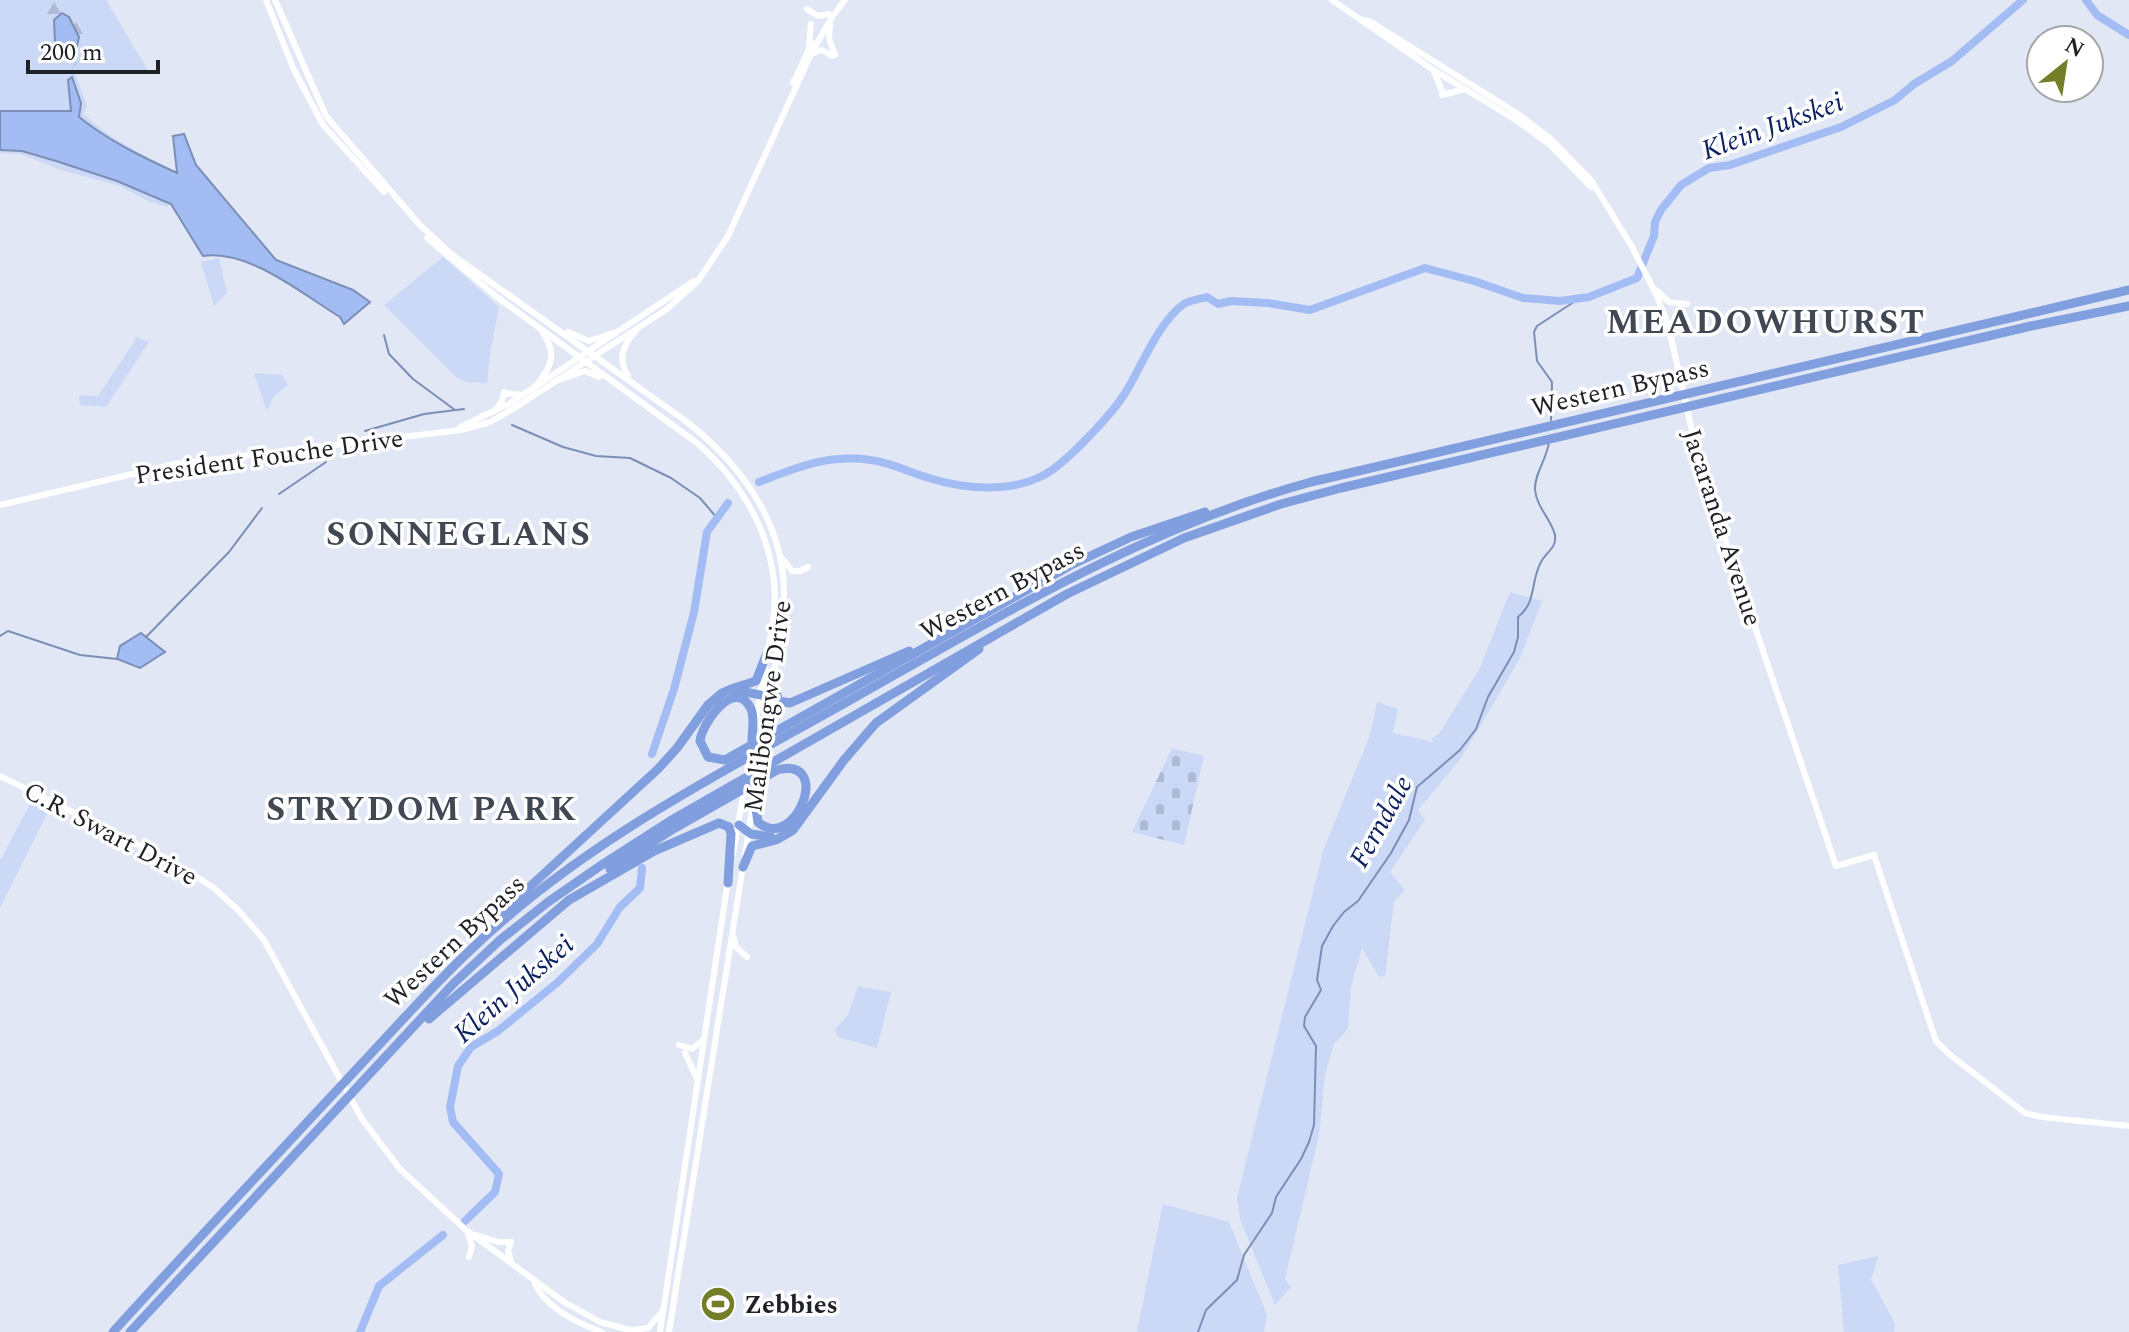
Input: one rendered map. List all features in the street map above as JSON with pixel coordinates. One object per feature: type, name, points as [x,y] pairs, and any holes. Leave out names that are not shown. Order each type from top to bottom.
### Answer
[{"type":"highway","name":"Western Bypass","points":[[113,1332],[411,1008],[488,934],[543,887],[598,846],[660,807],[1066,579],[1128,549],[1236,505],[1316,480],[2129,290]]},
{"type":"highway","name":"Western Bypass","points":[[130,1332],[454,983],[500,940],[603,864],[670,821],[1067,594],[1171,544],[1236,519],[1341,488],[2031,326],[2129,306]]},
{"type":"highway","points":[[772,683],[779,701],[790,703],[945,635],[1100,550],[1192,515],[1236,505]]},
{"type":"highway","points":[[743,867],[752,846],[783,836],[801,821],[844,760],[876,723],[1008,627]]},
{"type":"highway","points":[[752,742],[751,709],[746,703],[734,699],[726,701],[712,713],[700,741],[708,757],[725,760],[945,635]]},
{"type":"highway","points":[[411,1008],[491,923],[658,769],[708,705],[722,693],[756,681],[767,653]]},
{"type":"highway","points":[[731,689],[765,696]]},
{"type":"highway","points":[[397,1045],[569,900],[629,856],[777,770],[796,770],[807,786],[799,810],[777,828],[766,828],[758,822],[751,794]]},
{"type":"highway","points":[[569,900],[654,851],[719,823],[729,827],[731,834],[728,883]]},
{"type":"highway","points":[[739,825],[748,833],[783,836]]},
{"type":"street","name":"Malibongwe Drive","points":[[266,0],[299,81],[330,134],[431,242],[539,328],[712,455],[742,493],[758,523],[774,582],[763,735],[751,794],[739,825],[728,883],[660,1332]]},
{"type":"street","name":"Malibongwe Drive","points":[[275,0],[318,103],[348,145],[433,239],[710,440],[730,459],[756,496],[777,548],[784,596],[772,683],[765,696],[752,742],[748,833],[671,1332]]},
{"type":"street","name":"President Fouche Drive","points":[[445,432],[491,414],[582,360],[594,356],[678,301],[702,274],[728,236],[809,53],[842,0]]},
{"type":"street","name":"Jacaranda Avenue","points":[[1332,0],[1432,69],[1537,135],[1600,195]]},
{"type":"street","points":[[807,9],[818,16],[830,16],[829,39],[833,55],[822,50],[809,53],[811,24]]},
{"type":"street","name":"Jacaranda Avenue","points":[[1364,20],[1533,124],[1582,169],[1631,245],[1653,288],[1669,330],[1699,462],[1836,866],[1874,855],[1938,1044],[2025,1113],[2129,1126]]},
{"type":"street","points":[[1432,69],[1442,94],[1465,89]]},
{"type":"street","name":"President Fouche Drive","points":[[0,505],[175,464],[445,432],[490,422],[556,381],[582,360],[587,351],[635,322],[702,274]]},
{"type":"street","points":[[1653,288],[1669,302],[1687,304]]},
{"type":"street","points":[[551,323],[584,340],[591,341],[613,333]]},
{"type":"street","points":[[533,389],[549,370],[552,358],[550,343],[539,328]]},
{"type":"street","points":[[633,382],[621,358],[625,343],[636,330]]},
{"type":"street","points":[[556,381],[579,372],[590,372],[653,411]]},
{"type":"street","points":[[491,414],[502,401],[504,392],[523,395]]},
{"type":"street","points":[[777,548],[790,569],[800,571],[808,567]]},
{"type":"street","name":"C.R. Swart Drive","points":[[0,776],[194,874],[234,905],[278,964],[328,1061],[377,1141],[414,1183],[468,1231],[534,1281],[590,1318],[635,1331]]},
{"type":"street","points":[[732,927],[736,947],[747,957]]},
{"type":"street","points":[[679,1045],[692,1049],[705,1037]]},
{"type":"street","points":[[685,1053],[699,1083]]},
{"type":"street","points":[[468,1231],[472,1241],[469,1257]]},
{"type":"street","points":[[468,1231],[498,1242],[511,1242],[508,1251],[512,1265]]},
{"type":"street","name":"C.R. Swart Drive","points":[[534,1281],[539,1292],[565,1314],[602,1332]]},
{"type":"street","points":[[635,1331],[652,1325],[664,1304]]},
{"type":"green space","points":[[0,0],[106,0],[150,74],[74,70],[87,106],[83,114],[127,146],[176,171],[168,207],[150,202],[120,186],[61,170],[20,154],[0,153]]},
{"type":"green space","points":[[31,0],[74,0],[71,4],[77,17],[92,25],[88,37],[90,47],[61,83],[51,57],[55,49],[50,41],[39,39],[40,23]]},
{"type":"green space","points":[[443,257],[499,307],[487,383],[466,382],[456,377],[384,305]]},
{"type":"green space","points":[[219,258],[227,293],[214,306],[201,262]]},
{"type":"green space","points":[[134,336],[149,342],[106,407],[80,405],[79,395],[98,396],[136,339]]},
{"type":"green space","points":[[254,373],[282,375],[288,385],[273,397],[267,411]]},
{"type":"green space","points":[[1510,592],[1542,601],[1520,658],[1458,762],[1418,810],[1425,820],[1390,872],[1405,890],[1394,902],[1385,976],[1379,977],[1362,948],[1351,987],[1348,1029],[1334,1044],[1325,1074],[1319,1135],[1285,1279],[1291,1287],[1275,1305],[1240,1219],[1237,1198],[1323,851],[1370,735],[1377,702],[1398,709],[1393,733],[1433,742],[1432,738],[1439,734],[1480,668]]},
{"type":"green space","points":[[1172,748],[1204,756],[1184,845],[1132,832]]},
{"type":"green space","points":[[34,796],[51,806],[0,908],[0,861]]},
{"type":"green space","points":[[858,986],[891,992],[877,1048],[838,1037],[835,1029],[848,1015]]},
{"type":"green space","points":[[1163,1204],[1229,1222],[1267,1315],[1264,1332],[1137,1332]]},
{"type":"green space","points":[[1878,1256],[1871,1280],[1895,1323],[1894,1332],[1844,1332],[1838,1265]]},
{"type":"water","points":[[62,13],[69,17],[79,37],[76,51],[55,42],[54,20]]},
{"type":"water","points":[[72,77],[81,103],[79,117],[90,126],[177,173],[173,136],[184,134],[196,165],[276,260],[353,290],[370,302],[344,324],[340,317],[257,266],[238,259],[203,256],[171,204],[117,181],[56,161],[22,151],[0,150],[0,111],[71,111],[68,80]]},
{"type":"water","points":[[141,633],[165,652],[140,668],[117,659],[120,646]]},
{"type":"waterway","name":"Klein Jukskei","points":[[759,482],[800,467],[841,459],[879,461],[943,482],[971,487],[1015,485],[1042,476],[1075,450],[1112,411],[1175,311],[1186,303],[1207,297],[1218,304],[1231,301],[1268,303],[1310,310],[1425,268],[1523,298],[1560,301],[1589,297],[1637,278],[1654,236],[1655,222],[1681,185],[1709,168],[1730,165],[1841,127],[1895,100],[1914,84],[1952,61],[2023,0]]},
{"type":"waterway","name":"Klein Jukskei","points":[[2086,0],[2097,15],[2129,35]]},
{"type":"waterway","name":"Ferndale","points":[[1551,420],[1552,382],[1537,361],[1534,332],[1537,326],[1580,298]]},
{"type":"waterway","points":[[384,335],[389,354],[413,379],[455,410]]},
{"type":"waterway","points":[[365,431],[424,414],[464,409]]},
{"type":"waterway","points":[[512,425],[563,447],[596,456],[630,458],[671,478],[700,498],[717,518]]},
{"type":"waterway","name":"Ferndale","points":[[1198,1332],[1206,1310],[1237,1280],[1244,1255],[1272,1213],[1276,1197],[1309,1142],[1314,1125],[1316,1046],[1304,1026],[1305,1017],[1321,990],[1317,980],[1322,946],[1333,926],[1358,901],[1391,853],[1409,820],[1417,787],[1460,750],[1476,729],[1488,697],[1514,652],[1518,617],[1528,605],[1538,569],[1555,539],[1535,490],[1549,442]]},
{"type":"waterway","points":[[279,494],[326,462]]},
{"type":"waterway","name":"Klein Jukskei","points":[[652,754],[674,689],[694,612],[707,532],[728,503]]},
{"type":"waterway","points":[[146,637],[229,552],[262,508]]},
{"type":"waterway","points":[[0,636],[8,631],[80,655],[117,659]]},
{"type":"waterway","name":"Klein Jukskei","points":[[465,1221],[495,1192],[499,1174],[453,1122],[450,1107],[458,1066],[471,1047],[498,1031],[558,982],[597,944],[620,907],[640,888],[642,868]]},
{"type":"waterway","name":"Klein Jukskei","points":[[360,1332],[379,1286],[443,1235]]},
{"type":"place","name":"Zebbies","points":[[718,1304]]},
{"type":"district","name":"MEADOWHURST","points":[[1766,321]]},
{"type":"district","name":"SONNEGLANS","points":[[459,533]]},
{"type":"district","name":"STRYDOM PARK","points":[[422,808]]}]
